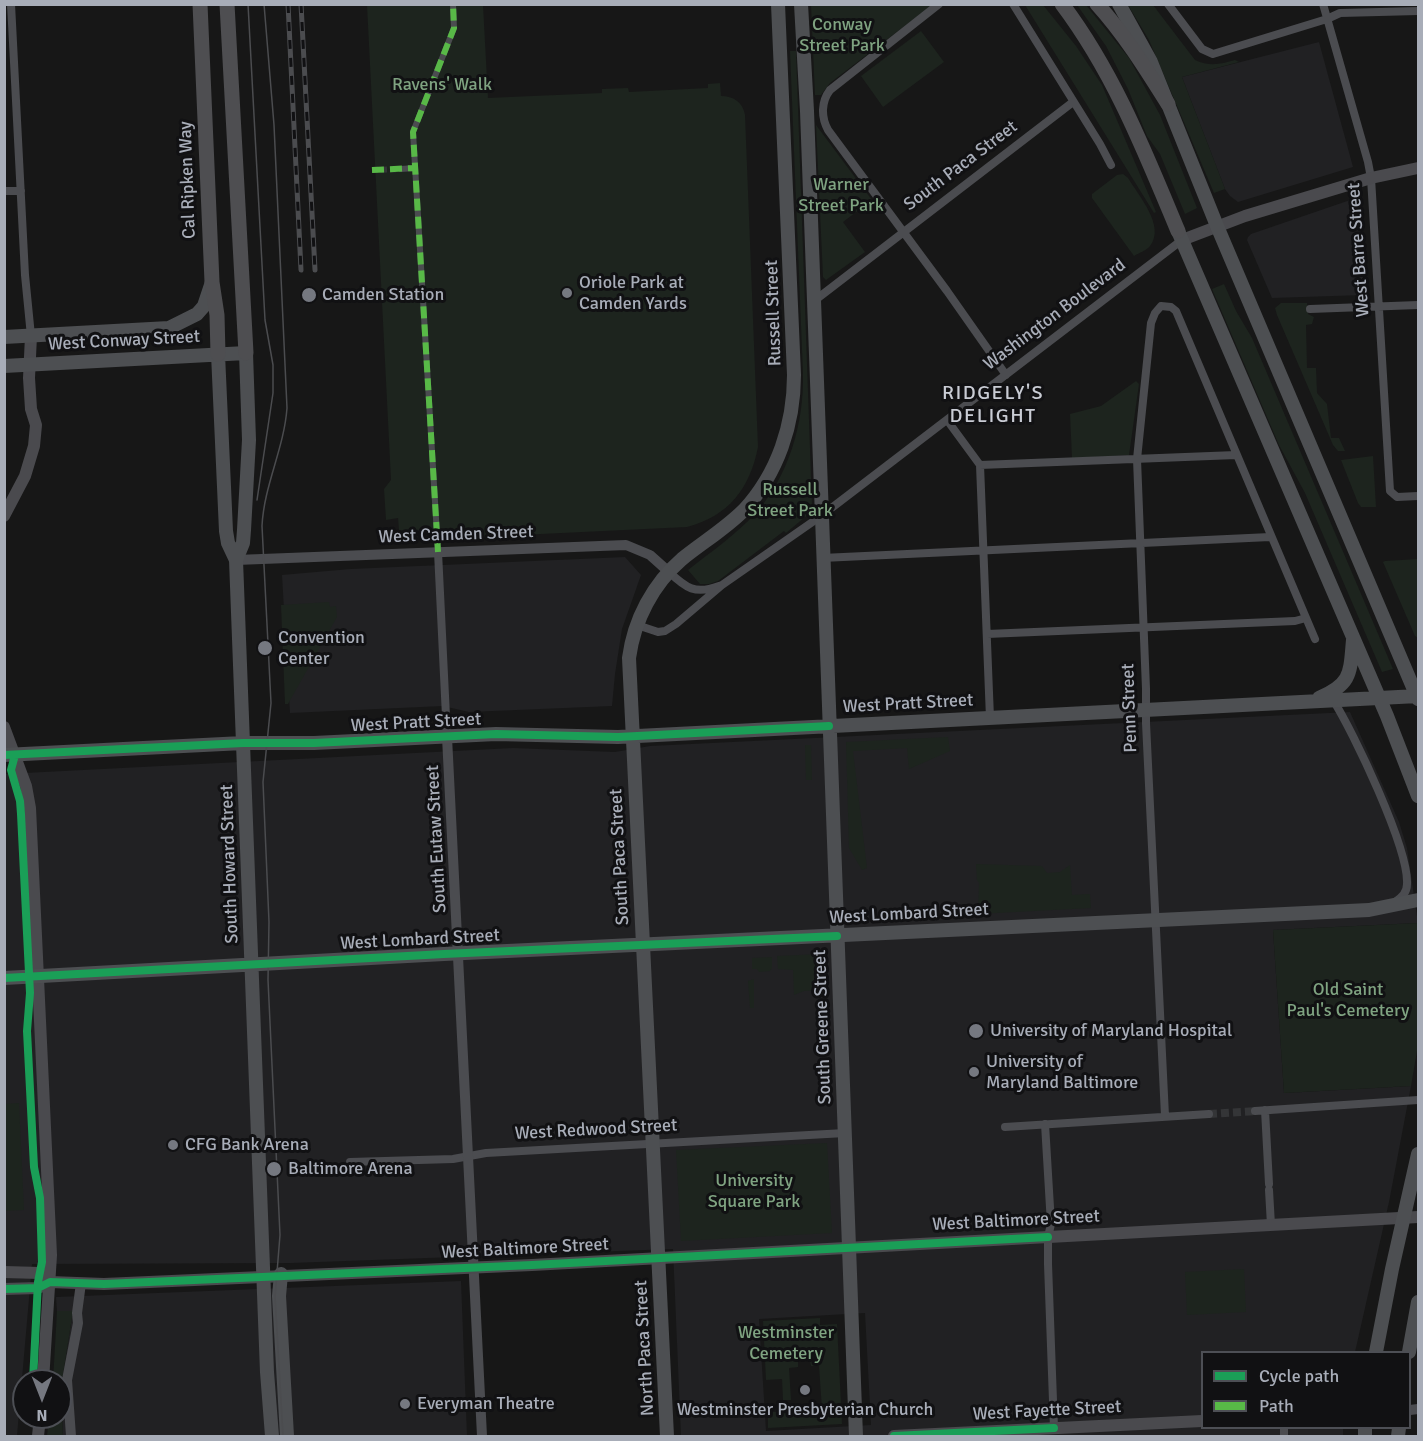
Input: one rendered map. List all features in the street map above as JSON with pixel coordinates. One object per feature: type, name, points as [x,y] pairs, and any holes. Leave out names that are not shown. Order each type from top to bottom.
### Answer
[{"type":"highway","name":"Cal Ripken Way","points":[[200,4],[212,282],[217,315],[218,354]]},
{"type":"highway","points":[[227,4],[246,353]]},
{"type":"highway","points":[[1062,4],[1081,29],[1122,100],[1180,236]]},
{"type":"highway","points":[[1097,4],[1140,59],[1168,104]]},
{"type":"main road","name":"Russell Street","points":[[669,572],[734,519],[759,492],[779,455],[791,415],[794,364],[778,4]]},
{"type":"main road","points":[[801,4],[822,516]]},
{"type":"main road","points":[[1119,4],[1151,62],[1217,226],[1418,697]]},
{"type":"main road","name":"Washington Boulevard","points":[[1180,236],[1371,178],[1419,168]]},
{"type":"main road","points":[[1180,236],[1419,796]]},
{"type":"main road","name":"West Conway Street","points":[[4,337],[169,328],[197,314],[204,306],[212,282]]},
{"type":"main road","points":[[4,516],[25,476],[34,446],[36,425],[31,409],[31,336]]},
{"type":"main road","name":"West Conway Street","points":[[4,366],[246,353]]},
{"type":"main road","name":"South Howard Street","points":[[236,560],[243,543],[248,451],[246,353]]},
{"type":"main road","name":"South Howard Street","points":[[218,354],[226,531],[228,543],[236,560],[263,1275],[272,1437]]},
{"type":"main road","name":"South Greene Street","points":[[822,516],[856,1437]]},
{"type":"main road","name":"South Paca Street","points":[[658,1258],[629,658],[637,625],[649,600],[669,572]]},
{"type":"main road","points":[[1312,702],[1342,686],[1351,667],[1353,638]]},
{"type":"main road","name":"West Pratt Street","points":[[10,755],[243,743],[314,743],[520,734],[584,737],[632,736],[1418,697]]},
{"type":"main road","points":[[4,728],[10,755],[26,786],[30,808],[36,976],[49,1205],[50,1282],[45,1369]]},
{"type":"main road","name":"West Lombard Street","points":[[4,978],[459,953],[1388,908],[1419,900]]},
{"type":"main road","points":[[1376,1351],[1403,1218],[1419,1154]]},
{"type":"main road","name":"West Baltimore Street","points":[[4,1289],[38,1288],[50,1282],[81,1283],[473,1268],[1419,1217]]},
{"type":"main road","name":"North Paca Street","points":[[658,1258],[667,1437]]},
{"type":"main road","points":[[4,1272],[40,1273],[50,1282]]},
{"type":"main road","points":[[281,1274],[279,1296],[287,1437]]},
{"type":"main road","points":[[1409,1351],[1419,1302]]},
{"type":"main road","name":"West Fayette Street","points":[[894,1437],[1050,1431],[1201,1421]]},
{"type":"street","points":[[11,4],[31,336]]},
{"type":"street","points":[[438,552],[413,132],[454,27],[453,4]]},
{"type":"street","points":[[939,4],[838,82],[825,96],[823,116],[828,130],[1006,375]]},
{"type":"street","points":[[1013,4],[1111,165]]},
{"type":"street","points":[[1168,4],[1202,49],[1213,54],[1340,13],[1419,11]]},
{"type":"street","name":"West Barre Street","points":[[1323,4],[1371,178],[1390,491],[1397,497],[1419,496]]},
{"type":"street","name":"South Paca Street","points":[[814,301],[1073,102]]},
{"type":"street","points":[[401,169],[415,168]]},
{"type":"street","points":[[4,191],[21,191]]},
{"type":"street","name":"Washington Boulevard","points":[[637,625],[658,632],[665,631],[722,585],[822,516],[1006,375],[1180,236]]},
{"type":"street","name":"Penn Street","points":[[1165,1116],[1137,459],[1151,323],[1157,309],[1166,305],[1176,311],[1236,455]]},
{"type":"street","points":[[1310,309],[1419,305]]},
{"type":"street","points":[[947,420],[980,465],[990,718]]},
{"type":"street","points":[[980,465],[1236,455],[1316,639]]},
{"type":"street","points":[[822,558],[1270,537]]},
{"type":"street","name":"West Camden Street","points":[[236,560],[626,545],[650,555],[669,572]]},
{"type":"street","name":"South Eutaw Street","points":[[438,552],[482,1437]]},
{"type":"street","name":"Washington Boulevard","points":[[669,572],[682,584],[696,590],[710,590],[722,585]]},
{"type":"street","points":[[987,634],[1295,621],[1306,618]]},
{"type":"street","points":[[1333,700],[1346,721],[1401,851],[1407,889],[1388,908]]},
{"type":"street","points":[[1255,1111],[1419,1100]]},
{"type":"street","points":[[1265,1110],[1270,1225]]},
{"type":"street","points":[[1005,1127],[1209,1113]]},
{"type":"street","points":[[1045,1124],[1051,1224],[1048,1237],[1050,1431]]},
{"type":"street","name":"West Redwood Street","points":[[350,1162],[453,1159],[486,1153],[845,1133]]},
{"type":"street","points":[[71,1437],[68,1380],[78,1323],[81,1283]]},
{"type":"shaded area","points":[[1319,42],[1353,167],[1238,202],[1225,189],[1182,77]]},
{"type":"shaded area","points":[[1359,197],[1364,295],[1272,298],[1247,240],[1248,237],[1251,234]]},
{"type":"shaded area","points":[[625,557],[641,575],[622,629],[612,706],[469,712],[443,706],[290,713],[282,575],[351,569]]},
{"type":"shaded area","points":[[1350,712],[1399,822],[1407,848],[1418,923],[1273,930],[1284,1093],[1411,1086],[1389,1202],[1355,1351],[1201,1351],[1201,1429],[1343,1429],[1343,1436],[681,1436],[673,1249],[291,1263],[32,1264],[23,1369],[12,1369],[12,1429],[18,1429],[17,1436],[5,1436],[5,774],[513,748],[615,752],[650,746]],"holes":[[[865,1313],[871,1425],[766,1431],[759,1319]]]},
{"type":"shaded area","points":[[461,1281],[467,1436],[63,1436],[63,1429],[72,1429],[72,1369],[64,1369],[73,1311],[57,1311],[56,1297]]},
{"type":"green space","name":"Oriole Park at Camden Yards","points":[[367,5],[483,5],[488,98],[602,93],[602,89],[628,88],[629,92],[708,88],[708,84],[720,83],[721,96],[730,97],[740,103],[745,115],[758,447],[743,487],[726,508],[715,516],[687,527],[457,538],[457,530],[403,531],[399,530],[398,518],[386,520],[384,489],[391,480]]},
{"type":"green space","name":"Conway Street Park","points":[[811,5],[932,5],[830,83],[821,95],[815,95]]},
{"type":"green space","points":[[1025,5],[1043,5],[1076,46],[1102,85],[1156,212],[1154,213]]},
{"type":"green space","points":[[1077,5],[1086,5],[1129,58],[1160,115],[1197,208],[1185,214],[1160,154],[1147,136],[1128,89],[1106,46]]},
{"type":"green space","points":[[1128,5],[1153,5],[1195,60],[1211,64],[1235,60],[1239,62],[1182,77],[1225,189],[1214,193],[1149,40]]},
{"type":"green space","points":[[921,31],[944,62],[883,107],[861,76]]},
{"type":"green space","name":"Russell Street Park","points":[[790,51],[796,51],[811,512],[786,533],[784,531],[718,581],[700,584],[688,570],[739,529],[767,499],[777,483],[792,448],[801,411],[803,374]]},
{"type":"green space","name":"Warner Street Park","points":[[816,125],[872,200],[843,222],[865,252],[826,280],[823,277]]},
{"type":"green space","points":[[1123,174],[1144,202],[1155,229],[1150,246],[1134,256],[1092,198],[1092,194],[1117,175]]},
{"type":"green space","points":[[1224,284],[1252,338],[1393,669],[1382,672],[1305,493],[1279,445],[1212,289]]},
{"type":"green space","points":[[1281,303],[1307,303],[1308,314],[1314,317],[1312,324],[1306,325],[1307,368],[1316,368],[1317,393],[1327,404],[1331,438],[1339,438],[1345,451],[1338,451],[1333,445],[1277,315],[1275,308]]},
{"type":"green space","points":[[1136,381],[1139,384],[1129,455],[1072,458],[1070,414],[1101,406]]},
{"type":"green space","points":[[1373,456],[1376,507],[1361,507],[1341,460]]},
{"type":"green space","points":[[1418,559],[1418,638],[1415,636],[1383,562]]},
{"type":"green space","points":[[329,602],[330,607],[336,606],[337,617],[288,704],[285,704],[281,605]]},
{"type":"green space","points":[[948,737],[950,751],[909,769],[907,748],[853,751],[867,868],[862,870],[849,848],[846,742]]},
{"type":"green space","points":[[805,745],[811,745],[812,780],[806,780]]},
{"type":"green space","points":[[976,864],[1042,866],[1047,873],[1060,872],[1070,865],[1072,895],[1090,894],[1091,908],[978,914],[979,883]]},
{"type":"green space","name":"Old Saint Paul's Cemetery","points":[[1418,923],[1418,1045],[1411,1086],[1284,1093],[1273,930]]},
{"type":"green space","points":[[821,954],[823,990],[804,991],[794,995],[793,970],[778,969],[777,956]]},
{"type":"green space","points":[[772,957],[770,971],[759,972],[757,969],[752,969],[752,958]]},
{"type":"green space","points":[[754,979],[754,1008],[750,1008],[748,981]]},
{"type":"green space","points":[[19,1103],[24,1210],[5,1211],[5,1104]]},
{"type":"green space","name":"University Square Park","points":[[827,1143],[832,1233],[681,1241],[676,1150]]},
{"type":"green space","points":[[1244,1269],[1246,1312],[1187,1315],[1185,1272]]},
{"type":"green space","points":[[57,1311],[73,1311],[64,1369],[54,1369]]},
{"type":"green space","name":"Westminster Cemetery","points":[[820,1318],[820,1325],[837,1324],[842,1424],[768,1428],[768,1412],[781,1412],[781,1409],[792,1408],[792,1411],[822,1409],[819,1366],[811,1366],[810,1361],[798,1361],[798,1367],[789,1368],[791,1400],[783,1400],[782,1379],[766,1380],[763,1321]]},
{"type":"green space","points":[[48,1429],[63,1429],[63,1436],[47,1436]]},
{"type":"tunnel","points":[[372,170],[401,169]]},
{"type":"tunnel","points":[[1209,1114],[1255,1111]]},
{"type":"tram line","points":[[248,4],[265,320],[273,365],[273,393],[257,500]]},
{"type":"tram line","points":[[264,4],[274,125],[287,408],[282,438],[266,496],[262,526],[271,703],[263,782],[269,922],[268,980],[280,1235],[275,1297],[283,1436]]},
{"type":"railway","points":[[288,4],[301,270]]},
{"type":"railway","points":[[301,4],[315,270]]},
{"type":"marked path","points":[[438,552],[413,132],[454,28],[453,4]]},
{"type":"marked path","points":[[372,170],[415,168]]},
{"type":"cycle path","points":[[4,755],[496,734],[618,737],[829,726]]},
{"type":"cycle path","points":[[15,755],[11,770],[20,801],[21,814],[30,993],[27,1031],[34,1167],[40,1198],[42,1262],[38,1282],[34,1369]]},
{"type":"cycle path","points":[[4,978],[444,954],[837,936]]},
{"type":"cycle path","points":[[4,1289],[38,1288],[50,1282],[104,1284],[532,1265],[1048,1237]]},
{"type":"cycle path","points":[[894,1436],[1054,1428]]},
{"type":"place","name":"Oriole Park at Camden Yards","points":[[567,293]]},
{"type":"place","name":"Camden Station","points":[[309,295]]},
{"type":"place","name":"Convention Center","points":[[265,648]]},
{"type":"place","name":"University of Maryland Hospital","points":[[976,1031]]},
{"type":"place","name":"University of Maryland Baltimore","points":[[974,1072]]},
{"type":"place","name":"CFG Bank Arena","points":[[173,1145]]},
{"type":"place","name":"Baltimore Arena","points":[[274,1169]]},
{"type":"place","name":"Westminster Presbyterian Church","points":[[805,1390]]},
{"type":"place","name":"Everyman Theatre","points":[[405,1404]]},
{"type":"district","name":"RIDGELY'S DELIGHT","points":[[993,406]]},
{"type":"park label","name":"Ravens' Walk","points":[[442,85]]}]
